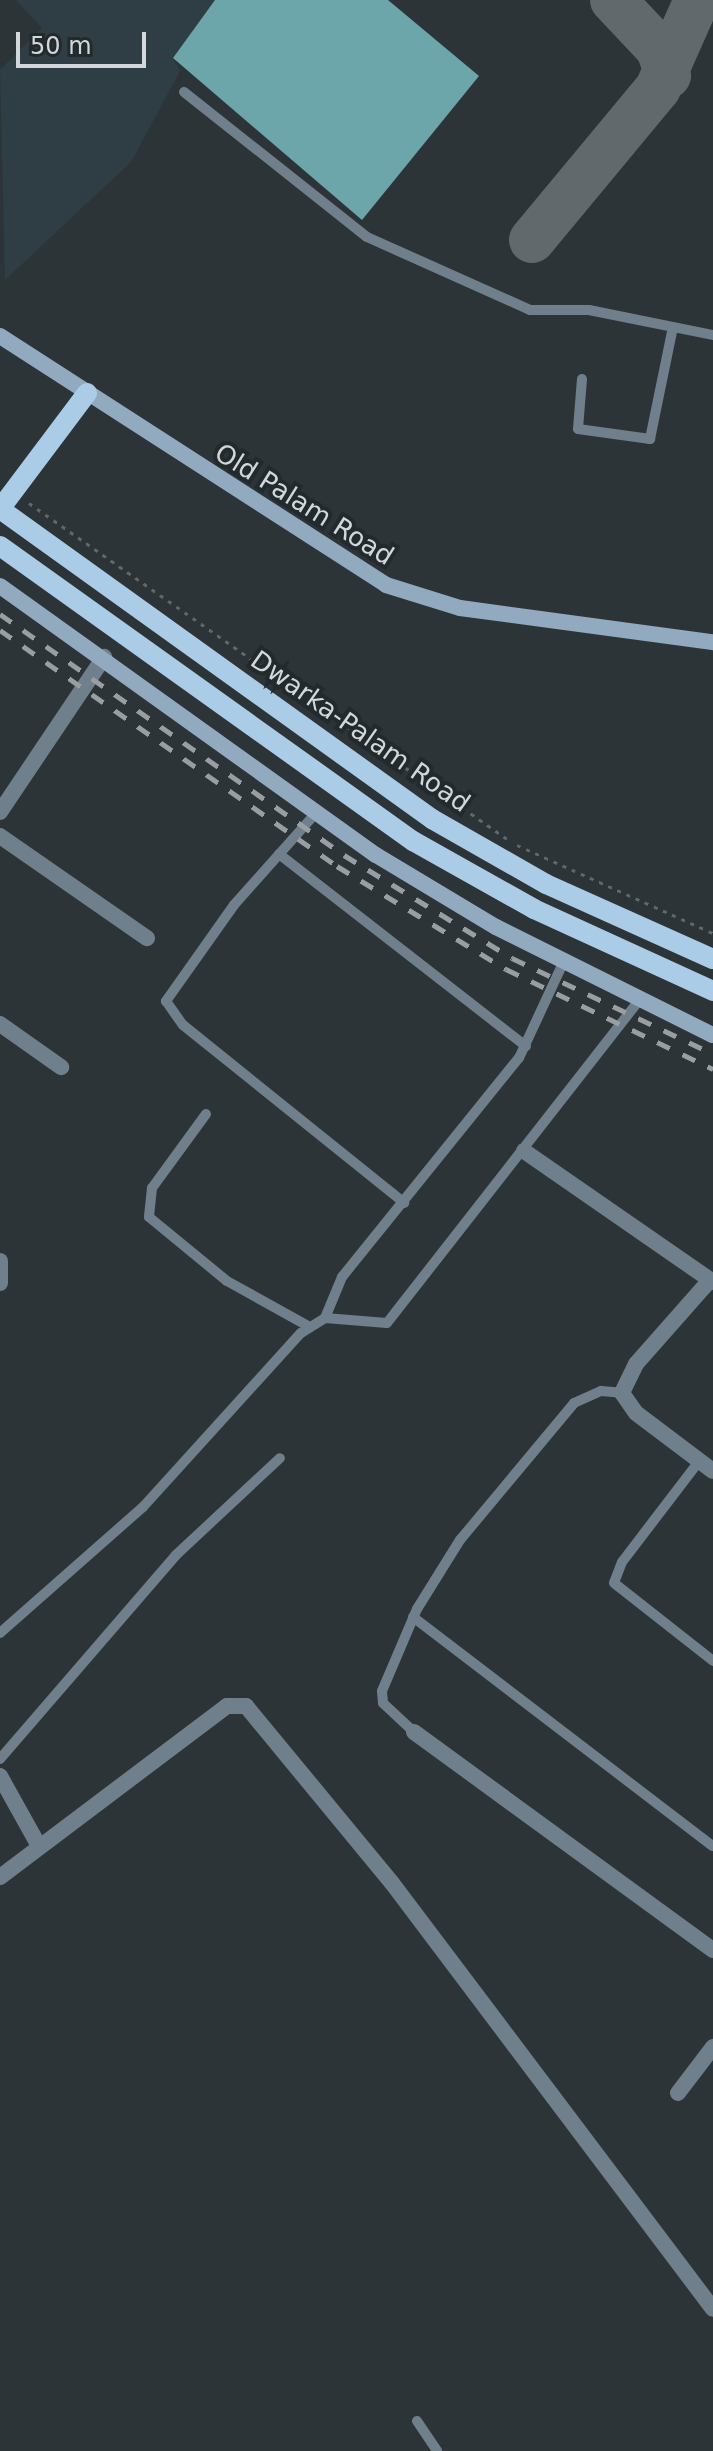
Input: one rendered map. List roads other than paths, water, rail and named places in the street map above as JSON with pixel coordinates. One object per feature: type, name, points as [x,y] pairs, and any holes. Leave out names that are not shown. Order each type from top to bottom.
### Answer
[{"type":"main road","points":[[0,509],[87,393]]},
{"type":"main road","name":"Dwarka-Palam Road","points":[[0,509],[432,819],[546,884],[713,959]]},
{"type":"main road","points":[[0,546],[413,841],[534,909],[713,991]]},
{"type":"street","name":"Old Palam Road","points":[[0,336],[386,585],[460,608],[713,642]]},
{"type":"street","points":[[0,586],[104,657],[315,814],[564,961],[713,1035]]},
{"type":"street","points":[[0,812],[104,657]]},
{"type":"street","points":[[0,836],[147,938]]},
{"type":"street","points":[[0,1024],[61,1067]]},
{"type":"street","points":[[524,1151],[712,1281],[636,1364],[622,1393],[636,1413],[706,1466]]},
{"type":"street","points":[[0,1261],[0,1283]]},
{"type":"street","points":[[0,1877],[227,1706],[252,1710],[713,2309]]},
{"type":"street","points":[[414,1732],[713,1950]]},
{"type":"street","points":[[0,1776],[39,1846]]},
{"type":"street","points":[[678,2093],[713,2047]]},
{"type":"lane","points":[[184,92],[367,237],[530,310],[589,310],[713,335]]},
{"type":"lane","points":[[582,379],[578,429],[650,439],[673,327]]},
{"type":"lane","points":[[315,814],[169,990],[169,1011],[404,1203]]},
{"type":"lane","points":[[279,854],[526,1046]]},
{"type":"lane","points":[[325,1318],[342,1277],[526,1046],[564,961]]},
{"type":"lane","points":[[0,1633],[143,1507],[310,1327],[325,1318],[387,1323],[641,998]]},
{"type":"lane","points":[[206,1114],[146,1198],[149,1217],[227,1281],[310,1327]]},
{"type":"lane","points":[[414,1732],[383,1703],[382,1691],[413,1617],[460,1540],[574,1403],[601,1391],[622,1393]]},
{"type":"lane","points":[[0,1759],[176,1555],[280,1458]]},
{"type":"lane","points":[[706,1466],[622,1562],[614,1583],[713,1661]]},
{"type":"lane","points":[[413,1617],[713,1846]]},
{"type":"lane","points":[[417,2421],[437,2451]]},
{"type":"railway","points":[[0,614],[344,855],[512,958],[713,1054]]},
{"type":"railway","points":[[0,630],[337,866],[506,969],[713,1069]]}]
